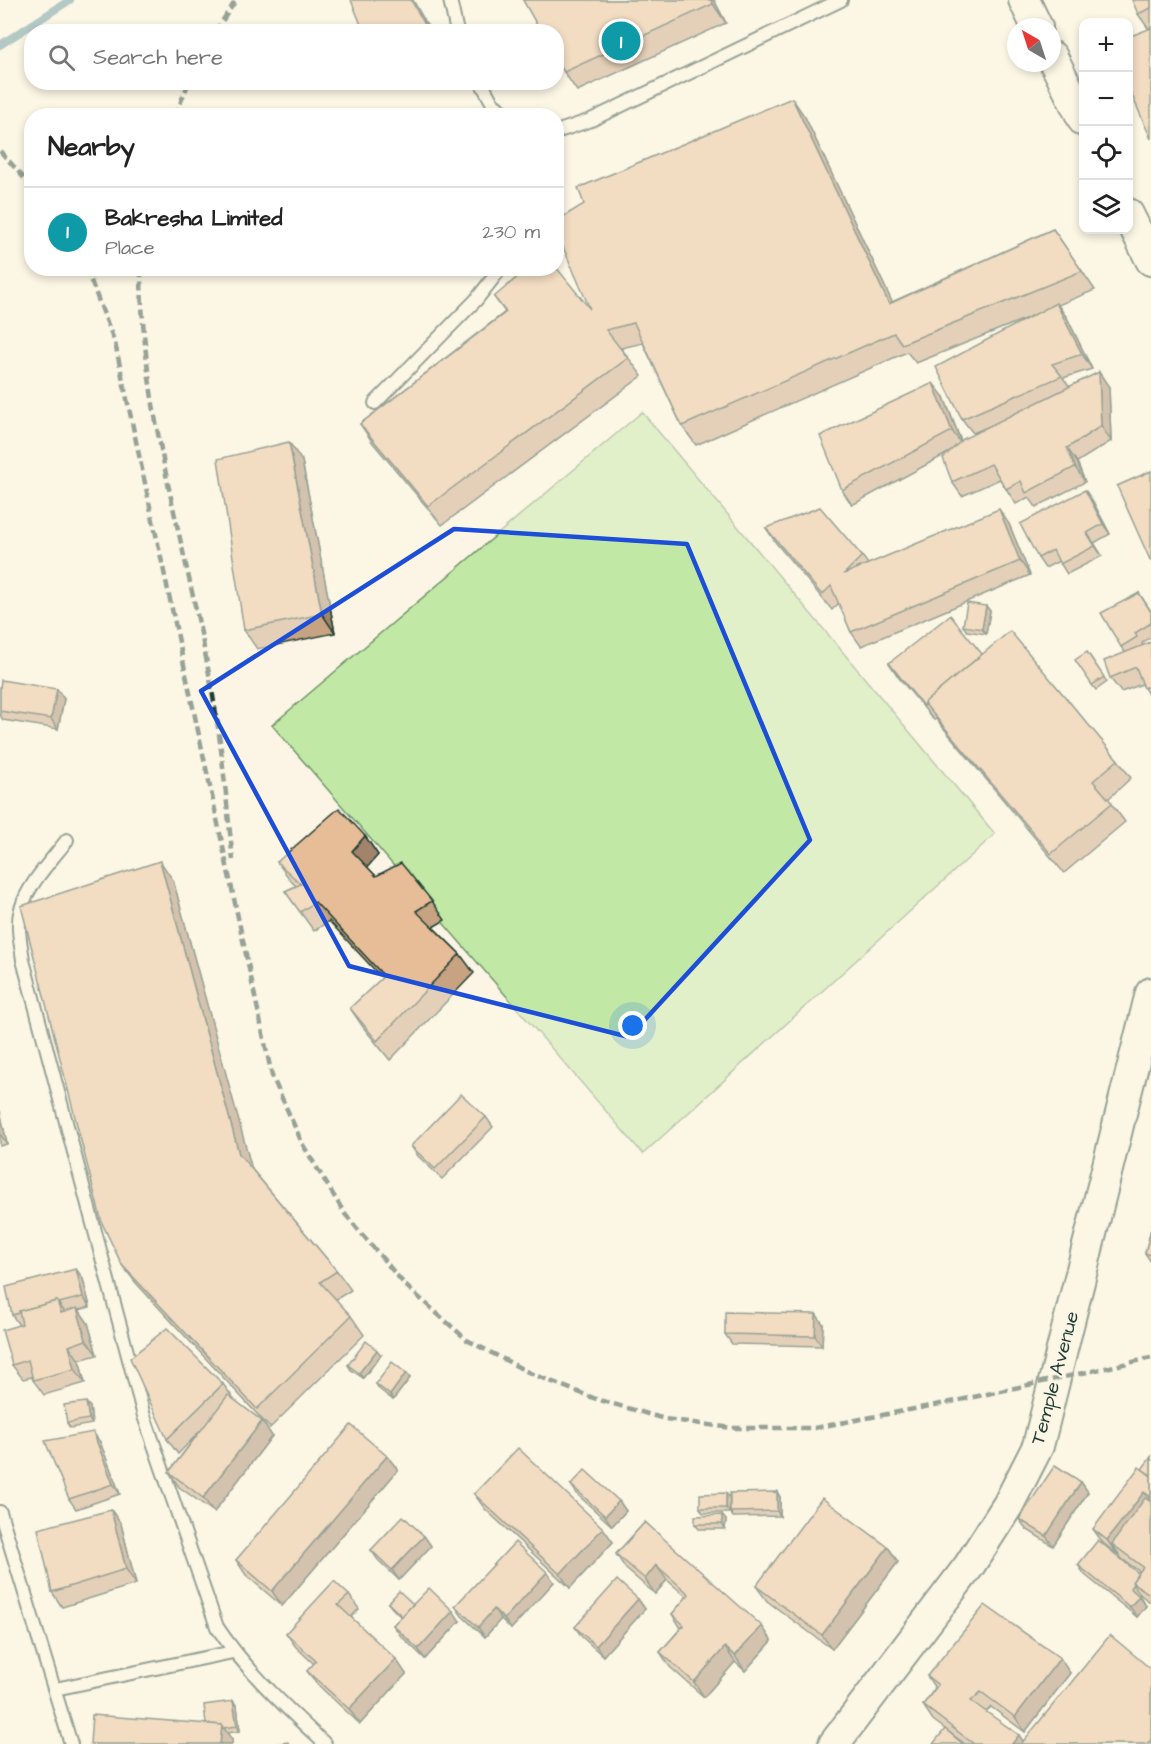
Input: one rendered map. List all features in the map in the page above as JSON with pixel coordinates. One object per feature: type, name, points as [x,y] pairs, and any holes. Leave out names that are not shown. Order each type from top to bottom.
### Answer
[{"type":"street","points":[[1024,0],[1033,18]]},
{"type":"street","points":[[1059,72],[1079,114]]},
{"type":"street","points":[[1133,224],[1151,260]]},
{"type":"street","name":"Temple Avenue","points":[[834,1744],[969,1566],[1008,1505],[1038,1446],[1151,993]]},
{"type":"lane","points":[[450,0],[456,24]]},
{"type":"lane","points":[[564,129],[591,120],[841,0]]},
{"type":"lane","points":[[485,90],[493,104],[498,108]]},
{"type":"lane","points":[[375,403],[476,300],[495,276]]},
{"type":"lane","points":[[67,840],[29,891],[20,910],[19,933],[23,960],[144,1416],[205,1600],[217,1627],[233,1652],[257,1679],[325,1744]]},
{"type":"lane","points":[[0,1512],[71,1744]]},
{"type":"lane","points":[[54,1689],[233,1652]]},
{"type":"highlighted area","points":[[454,529],[687,544],[810,840],[629,1037],[349,966],[201,691]]},
{"type":"green space","points":[[642,412],[995,834],[643,1154],[272,725]]},
{"type":"building","points":[[351,0],[411,0],[424,24],[361,24]]},
{"type":"building","points":[[523,0],[711,0],[713,4],[564,72],[564,24],[536,24]]},
{"type":"building","points":[[1132,0],[1151,0],[1151,8],[1138,14]]},
{"type":"building","points":[[1151,28],[1151,139],[1133,98],[1133,35]]},
{"type":"building","points":[[792,98],[889,304],[1053,229],[1082,271],[902,344],[894,333],[682,426],[634,323],[606,330],[628,358],[428,506],[360,424],[506,312],[494,297],[519,276],[563,276],[590,309],[564,249],[564,216],[584,204],[578,188]]},
{"type":"building","points":[[1056,303],[1082,354],[1052,364],[1062,376],[962,419],[936,367]]},
{"type":"building","points":[[1099,372],[1101,426],[1067,448],[1075,467],[1026,493],[1021,481],[1006,489],[991,464],[952,482],[943,458],[963,439]]},
{"type":"building","points":[[933,383],[952,431],[842,490],[820,436]]},
{"type":"building","points":[[289,442],[322,614],[244,630],[218,459]]},
{"type":"building","points":[[1151,471],[1151,562],[1117,486]]},
{"type":"building","points":[[1085,490],[1103,524],[1087,533],[1095,546],[1060,564],[1053,550],[1038,558],[1020,524]]},
{"type":"building","points":[[820,507],[862,556],[844,574],[999,509],[1020,561],[851,632],[831,586],[822,595],[766,528]]},
{"type":"building","points":[[1139,593],[1151,612],[1151,623],[1135,633],[1137,637],[1121,647],[1101,613]]},
{"type":"building","points":[[967,603],[986,606],[982,629],[963,626]]},
{"type":"building","points":[[950,615],[982,654],[923,706],[889,663]]},
{"type":"building","points":[[1010,631],[1118,760],[1093,781],[1112,803],[1051,854],[924,703]]},
{"type":"building","points":[[1151,642],[1151,685],[1144,688],[1136,667],[1110,678],[1104,661]]},
{"type":"building","points":[[1087,652],[1104,677],[1092,685],[1075,660]]},
{"type":"building","points":[[1,680],[57,689],[51,719],[0,711]]},
{"type":"building","points":[[339,808],[365,836],[352,851],[376,876],[401,863],[432,901],[416,911],[460,954],[377,1041],[350,1008],[384,976],[315,902],[300,912],[285,891],[301,884],[277,862]]},
{"type":"building","points":[[160,861],[239,1154],[337,1271],[320,1282],[351,1316],[257,1409],[122,1265],[102,1223],[21,906]]},
{"type":"building","points":[[461,1094],[486,1117],[435,1169],[411,1146]]},
{"type":"building","points":[[1151,1229],[1151,1255],[1145,1253]]},
{"type":"building","points":[[76,1269],[83,1297],[59,1303],[57,1301],[12,1315],[6,1287]]},
{"type":"building","points":[[57,1301],[61,1313],[77,1308],[86,1340],[69,1346],[75,1369],[33,1380],[28,1360],[12,1365],[2,1330],[22,1324],[19,1311]]},
{"type":"building","points":[[725,1312],[816,1314],[815,1336],[725,1334]]},
{"type":"building","points":[[167,1328],[223,1384],[167,1439],[130,1358]]},
{"type":"building","points":[[366,1341],[377,1350],[359,1373],[348,1365]]},
{"type":"building","points":[[392,1362],[406,1373],[390,1395],[376,1384]]},
{"type":"building","points":[[228,1395],[262,1421],[203,1498],[169,1472]]},
{"type":"building","points":[[86,1402],[89,1419],[67,1423],[64,1405]]},
{"type":"building","points":[[351,1425],[387,1456],[272,1591],[236,1560]]},
{"type":"building","points":[[93,1432],[113,1484],[69,1499],[45,1441]]},
{"type":"building","points":[[518,1448],[603,1528],[560,1574],[474,1494]]},
{"type":"building","points":[[1151,1457],[1151,1475],[1142,1469]]},
{"type":"building","points":[[1055,1465],[1081,1482],[1046,1536],[1019,1519]]},
{"type":"building","points":[[1139,1467],[1151,1476],[1151,1497],[1144,1492],[1107,1540],[1093,1529]]},
{"type":"building","points":[[585,1470],[619,1501],[605,1516],[571,1485]]},
{"type":"building","points":[[777,1492],[777,1511],[730,1512],[730,1493]]},
{"type":"building","points":[[726,1493],[726,1508],[700,1508],[700,1494]]},
{"type":"building","points":[[822,1498],[888,1547],[822,1635],[756,1586]]},
{"type":"building","points":[[1145,1498],[1151,1502],[1151,1595],[1132,1582],[1143,1567],[1112,1544]]},
{"type":"building","points":[[111,1510],[126,1569],[52,1592],[38,1529]]},
{"type":"building","points":[[722,1515],[722,1524],[695,1524],[695,1516]]},
{"type":"building","points":[[403,1516],[424,1536],[392,1570],[371,1550]]},
{"type":"building","points":[[645,1522],[762,1626],[735,1656],[725,1647],[694,1682],[660,1652],[684,1625],[672,1614],[689,1594],[656,1565],[645,1579],[616,1554]]},
{"type":"building","points":[[1098,1540],[1138,1573],[1130,1588],[1139,1596],[1130,1607],[1078,1565]]},
{"type":"building","points":[[515,1542],[547,1572],[504,1619],[494,1609],[478,1627],[455,1606]]},
{"type":"building","points":[[617,1580],[638,1599],[596,1646],[575,1627]]},
{"type":"building","points":[[334,1581],[349,1595],[338,1605],[396,1659],[349,1709],[307,1671],[316,1661],[286,1633]]},
{"type":"building","points":[[429,1588],[453,1611],[418,1649],[393,1625]]},
{"type":"building","points":[[399,1591],[413,1604],[402,1616],[388,1603]]},
{"type":"building","points":[[985,1605],[1060,1658],[1015,1717],[981,1692],[971,1701],[1019,1735],[1012,1744],[974,1744],[923,1705],[938,1685],[927,1676]]},
{"type":"building","points":[[1110,1635],[1151,1669],[1151,1740],[1146,1744],[1021,1744]]},
{"type":"building","points":[[233,1701],[237,1726],[223,1728],[222,1725],[206,1724],[204,1705]]},
{"type":"building","points":[[92,1715],[222,1725],[220,1744],[90,1744]]},
{"type":"building","points":[[945,1729],[963,1744],[933,1744]]},
{"type":"waterway","points":[[33,24],[70,0]]},
{"type":"waterway","points":[[0,45],[24,30]]},
{"type":"railway","points":[[220,24],[236,0]]},
{"type":"railway","points":[[178,108],[186,90]]},
{"type":"railway","points":[[0,151],[24,178]]},
{"type":"railway","points":[[89,276],[115,343],[272,1076],[303,1145],[345,1214],[405,1285],[467,1340],[530,1373],[596,1399],[665,1419],[732,1428],[814,1428],[951,1402],[1151,1358]]},
{"type":"railway","points":[[141,276],[143,323],[149,378],[168,486],[214,702],[233,860]]},
{"type":"place","name":"Bakresha Limited","points":[[621,41]]}]
